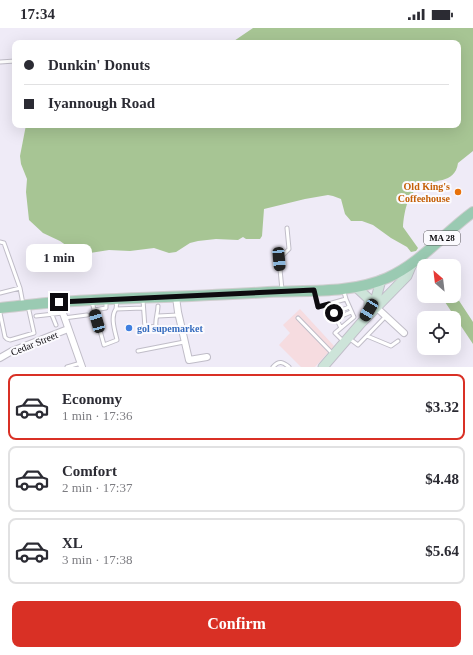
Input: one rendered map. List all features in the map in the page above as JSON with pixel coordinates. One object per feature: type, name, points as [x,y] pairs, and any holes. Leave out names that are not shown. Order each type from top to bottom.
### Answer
[{"type":"main road","name":"MA 28","points":[[0,308],[59,302],[93,305],[106,300],[117,304],[143,303],[176,297],[343,289],[356,287],[381,280],[412,264],[459,222],[471,215]]},
{"type":"main road","points":[[323,367],[373,309],[407,276],[412,264]]},
{"type":"main road","points":[[373,309],[381,280]]},
{"type":"main road","points":[[356,287],[369,299],[373,309]]},
{"type":"street","points":[[176,297],[178,315],[189,360],[207,357]]},
{"type":"street","name":"Cedar Street","points":[[59,302],[82,365]]},
{"type":"street","points":[[373,309],[386,316],[404,333]]},
{"type":"street","name":"Cedar Street","points":[[0,358],[12,351],[68,329]]},
{"type":"lane","points":[[0,62],[12,61]]},
{"type":"lane","points":[[282,292],[279,259],[289,249],[287,228]]},
{"type":"lane","points":[[0,242],[4,243],[20,288],[36,342]]},
{"type":"lane","points":[[0,293],[20,288]]},
{"type":"lane","points":[[343,289],[351,312],[361,324]]},
{"type":"lane","points":[[314,290],[318,307],[346,300]]},
{"type":"lane","points":[[143,303],[145,328],[156,326],[158,306]]},
{"type":"lane","points":[[93,305],[104,345],[117,340],[113,321],[117,304]]},
{"type":"lane","points":[[329,304],[335,313],[341,328]]},
{"type":"lane","points":[[342,310],[349,307]]},
{"type":"lane","points":[[344,315],[351,312]]},
{"type":"lane","points":[[0,313],[7,339],[10,340],[34,333]]},
{"type":"lane","points":[[52,315],[56,325]]},
{"type":"lane","points":[[36,316],[87,315]]},
{"type":"lane","points":[[158,316],[178,315]]},
{"type":"lane","points":[[354,317],[335,333],[358,345],[386,316]]},
{"type":"lane","points":[[298,318],[334,354]]},
{"type":"lane","points":[[367,336],[391,346],[398,341]]},
{"type":"lane","points":[[138,351],[184,342]]},
{"type":"lane","points":[[273,367],[280,362],[289,367]]},
{"type":"lane","points":[[67,367],[82,365]]},
{"type":"shaded area","points":[[300,309],[334,346],[315,367],[301,367],[279,345],[290,333],[283,325]]},
{"type":"green space","points":[[253,28],[473,28],[473,151],[458,163],[453,175],[443,180],[419,187],[409,199],[405,210],[403,227],[418,248],[416,251],[411,252],[407,247],[373,225],[362,221],[351,221],[345,214],[341,199],[328,195],[264,209],[262,236],[260,239],[246,239],[243,237],[238,240],[216,239],[198,241],[190,243],[176,252],[169,253],[154,248],[130,251],[109,250],[90,253],[74,253],[60,241],[43,233],[29,220],[26,192],[27,179],[21,164],[20,156],[25,128],[461,128],[461,40],[235,40]]},
{"type":"green space","points":[[446,303],[461,303],[473,322],[473,344],[461,326],[461,311],[451,311]]},
{"type":"place","name":"Old King's Coffeehouse","points":[[458,192]]},
{"type":"place","name":"gol supemarket","points":[[129,328]]},
{"type":"route","points":[[59,302],[314,290],[318,307],[329,304],[334,313]]}]
